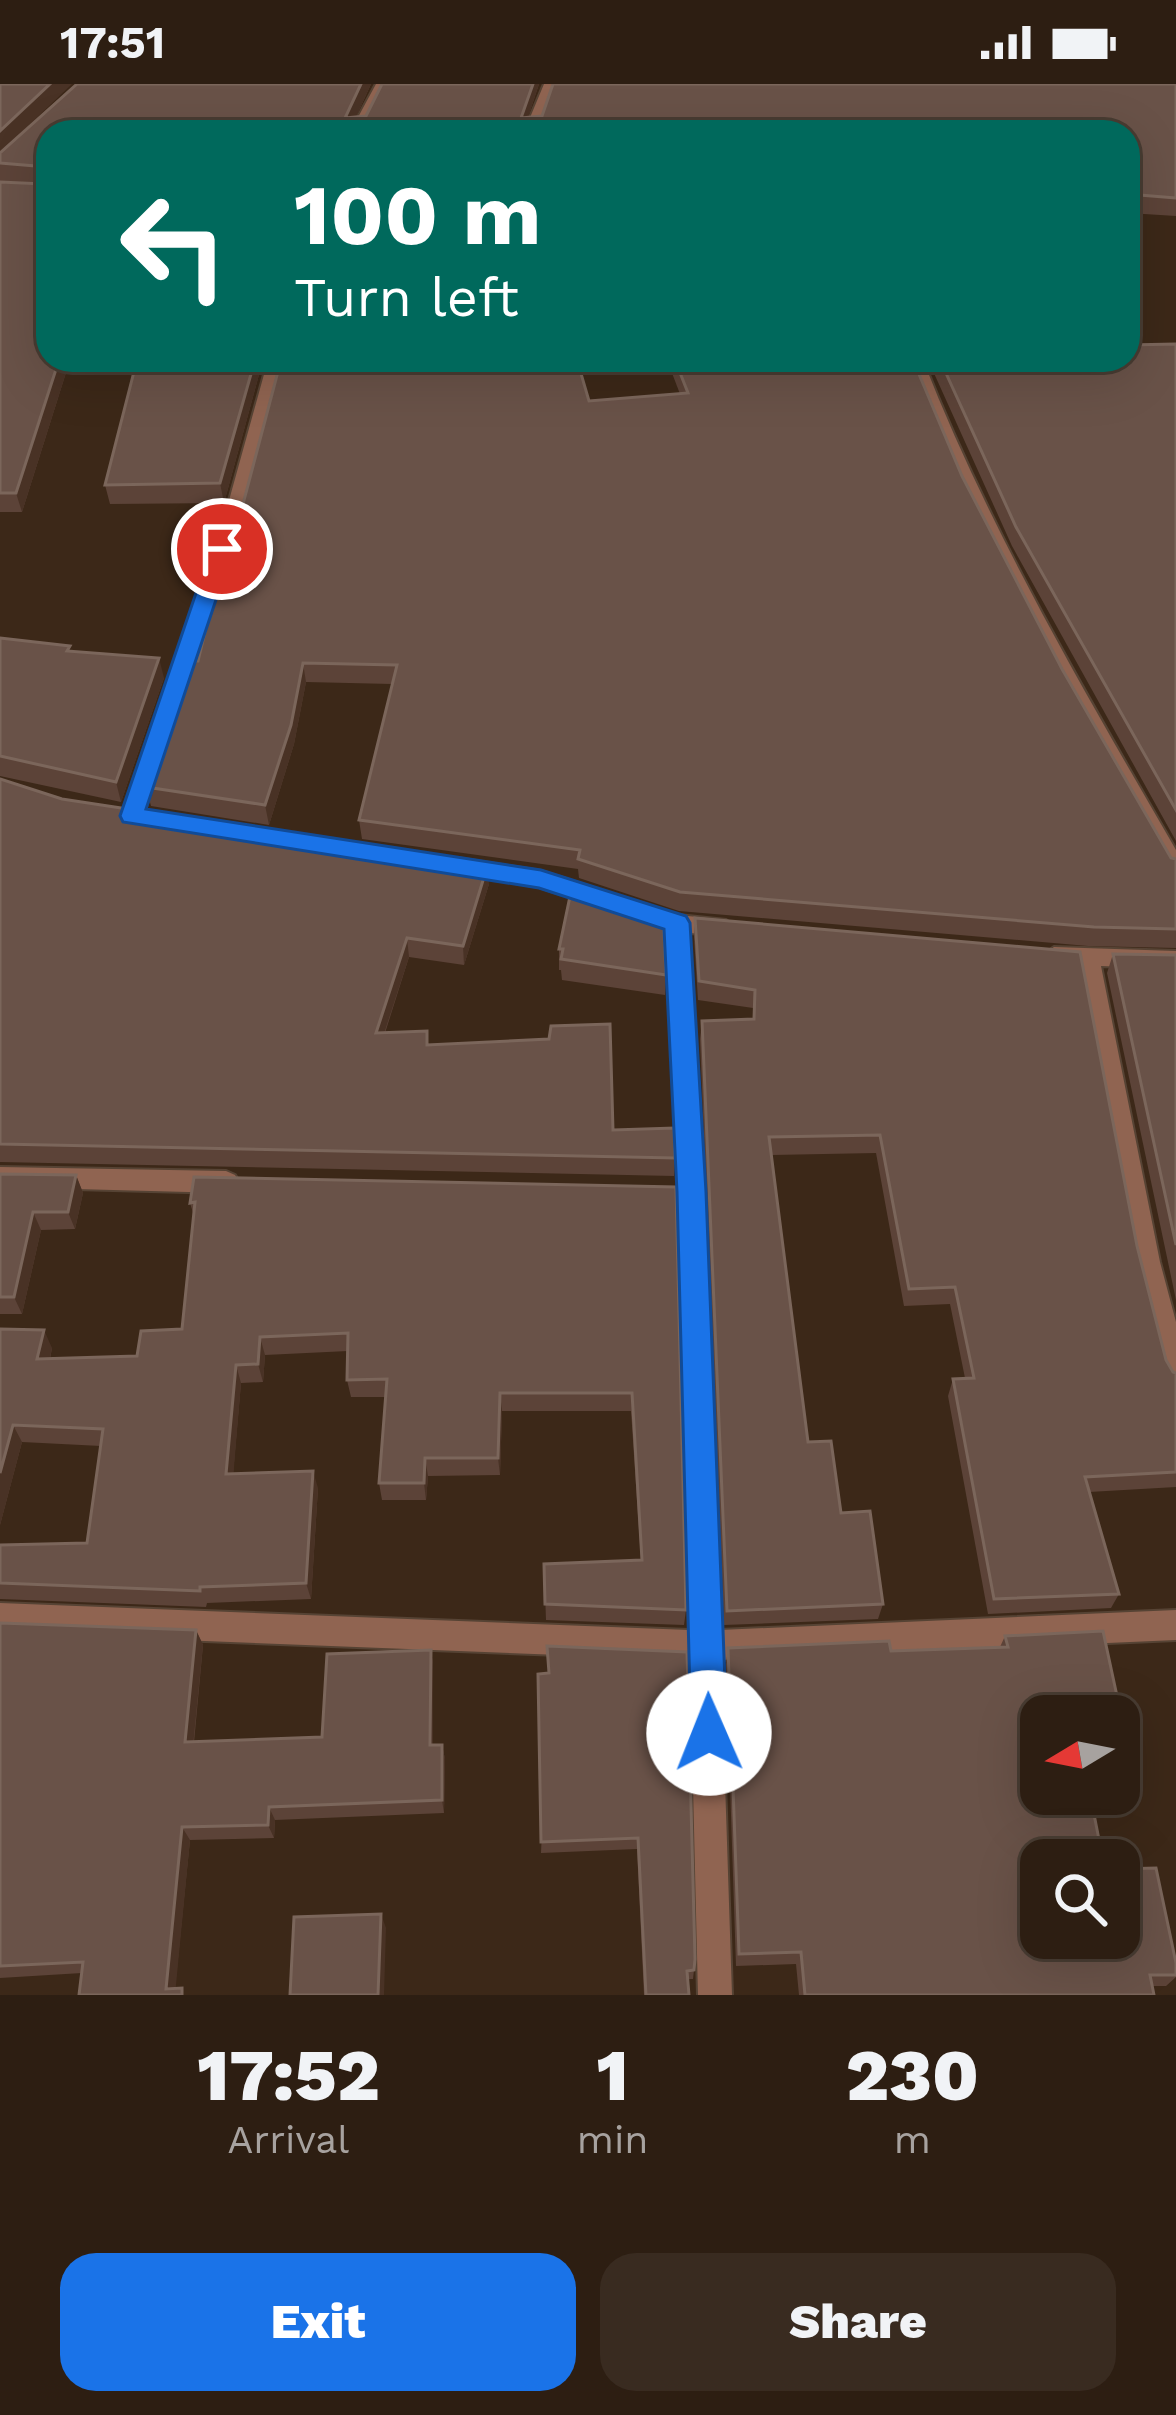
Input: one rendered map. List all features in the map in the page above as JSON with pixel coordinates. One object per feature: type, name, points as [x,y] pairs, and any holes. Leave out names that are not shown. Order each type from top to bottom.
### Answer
[{"type":"street","points":[[363,120],[382,84]]},
{"type":"street","points":[[536,120],[551,84]]},
{"type":"street","points":[[132,816],[237,504],[272,372]]},
{"type":"street","points":[[920,372],[941,428],[1052,652],[1176,869]]},
{"type":"street","points":[[427,861],[541,879],[677,923],[744,930]]},
{"type":"street","points":[[677,923],[680,1192],[707,1646],[715,1995]]},
{"type":"street","points":[[1019,954],[1176,960]]},
{"type":"street","points":[[1088,959],[1147,1262],[1176,1376]]},
{"type":"street","points":[[0,1177],[262,1183]]},
{"type":"street","points":[[0,1618],[707,1646],[1176,1625]]},
{"type":"building","points":[[0,84],[50,84],[0,131]]},
{"type":"building","points":[[77,84],[361,84],[345,118],[366,116],[382,84],[533,84],[521,118],[542,116],[553,84],[1176,84],[1176,198],[1140,195],[1140,120],[37,120]]},
{"type":"building","points":[[36,121],[36,166],[0,163],[0,153]]},
{"type":"building","points":[[0,182],[36,184],[36,372],[55,372],[16,493],[0,493]]},
{"type":"building","points":[[1176,344],[1176,810],[1016,527],[945,372],[1140,372],[1140,345]]},
{"type":"building","points":[[134,372],[252,372],[220,483],[105,485]]},
{"type":"building","points":[[278,372],[581,372],[589,401],[688,393],[680,372],[918,372],[962,476],[1062,669],[1171,858],[1176,859],[1176,929],[1094,927],[680,892],[578,859],[580,850],[359,820],[397,665],[303,663],[291,725],[265,805],[146,787],[189,661],[198,661],[213,599],[218,599]]},
{"type":"building","points":[[0,638],[70,646],[67,651],[159,658],[116,782],[0,756]]},
{"type":"building","points":[[0,779],[62,799],[488,864],[463,946],[407,938],[376,1033],[427,1031],[427,1045],[549,1039],[551,1026],[610,1024],[613,1130],[674,1128],[675,1158],[0,1144]]},
{"type":"building","points":[[573,882],[663,910],[666,975],[561,959]]},
{"type":"building","points":[[695,918],[1080,952],[1137,1246],[1166,1360],[1176,1373],[1176,1472],[1085,1477],[1119,1594],[994,1599],[953,1379],[974,1378],[955,1287],[909,1289],[880,1135],[769,1137],[808,1442],[831,1441],[841,1513],[870,1511],[883,1604],[727,1611],[702,1021],[754,1019],[755,990],[699,981]]},
{"type":"building","points":[[1113,954],[1176,955],[1176,1245]]},
{"type":"building","points":[[0,1174],[76,1175],[68,1212],[33,1212],[14,1297],[0,1297]]},
{"type":"building","points":[[194,1177],[676,1187],[686,1610],[545,1604],[544,1564],[642,1560],[632,1393],[500,1393],[498,1458],[425,1458],[424,1483],[379,1483],[387,1379],[347,1380],[348,1333],[260,1337],[258,1364],[236,1365],[226,1474],[313,1471],[306,1583],[200,1587],[200,1591],[0,1583],[0,1545],[87,1543],[103,1429],[13,1425],[0,1473],[0,1329],[44,1330],[37,1359],[137,1356],[141,1331],[182,1329]]},
{"type":"building","points":[[0,1623],[196,1630],[185,1742],[322,1737],[327,1654],[431,1650],[430,1745],[442,1745],[442,1800],[269,1807],[268,1825],[182,1827],[166,1989],[182,1988],[182,1995],[79,1995],[83,1962],[0,1966]]},
{"type":"building","points":[[1103,1631],[1117,1695],[1020,1695],[1020,1815],[1094,1815],[1099,1839],[1020,1839],[1020,1959],[1140,1959],[1140,1868],[1156,1868],[1176,1975],[1150,1975],[1154,1995],[805,1995],[801,1952],[739,1954],[728,1648],[889,1641],[891,1651],[1008,1647],[1005,1636]]},
{"type":"building","points":[[547,1646],[687,1652],[695,1959],[694,1970],[687,1971],[689,1995],[646,1995],[638,1838],[541,1842],[538,1674],[549,1673]]},
{"type":"building","points":[[381,1914],[378,1995],[290,1995],[294,1917]]},
{"type":"route","points":[[222,549],[132,816],[541,879],[677,923],[692,1192],[709,1733]]}]
